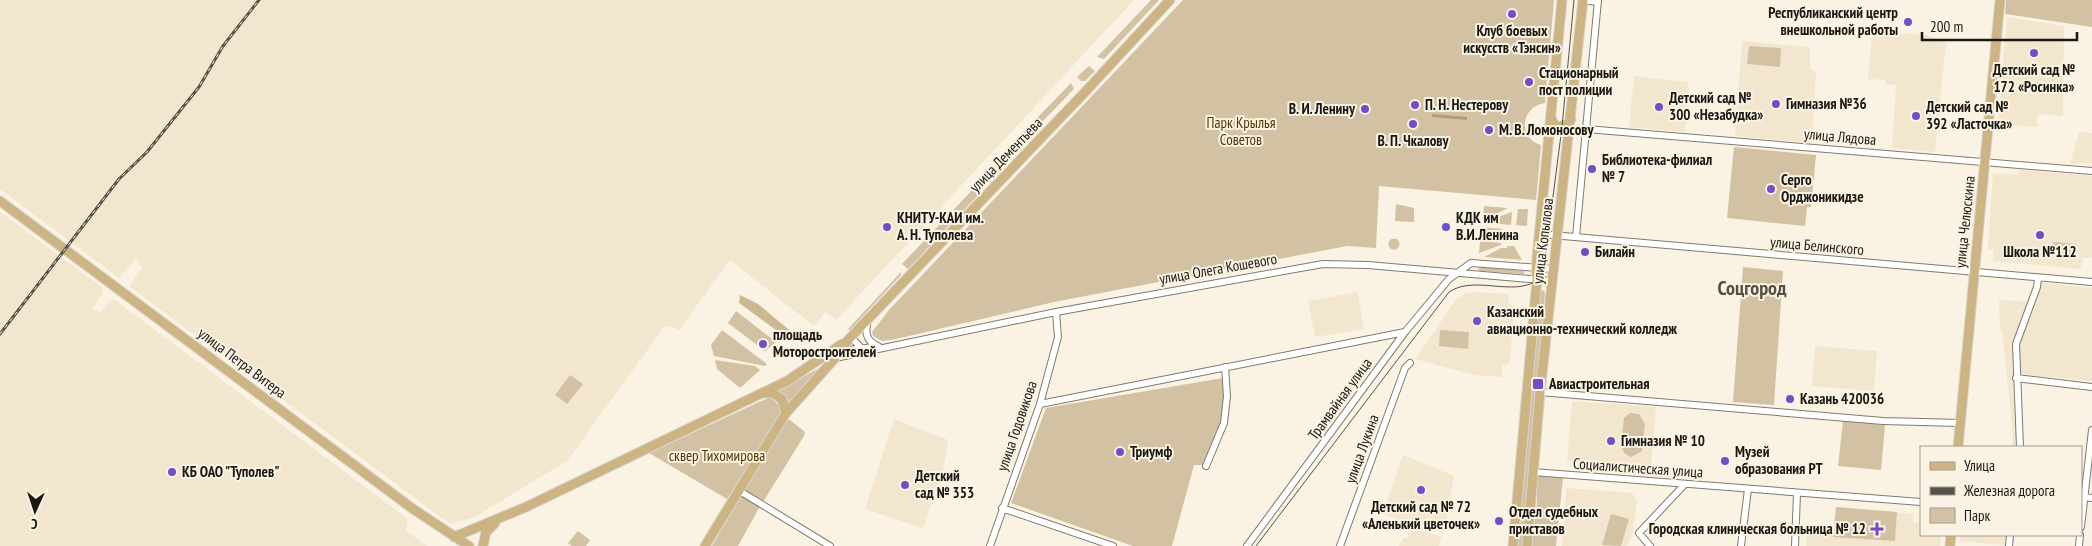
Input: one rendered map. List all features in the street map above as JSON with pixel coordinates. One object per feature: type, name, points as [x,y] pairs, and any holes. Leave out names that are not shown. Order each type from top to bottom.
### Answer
[{"type":"main road","name":"улица Дементьева","points":[[836,354],[849,338],[1086,91],[1170,0]]},
{"type":"main road","name":"улица Копылова","points":[[1513,546],[1537,279],[1536,268],[1562,0]]},
{"type":"main road","name":"улица Копылова","points":[[1527,546],[1540,392],[1583,0]]},
{"type":"main road","name":"улица Челюскина","points":[[1958,446],[2000,0]]},
{"type":"main road","points":[[1551,116],[1553,123],[1562,127],[1568,124],[1571,118]]},
{"type":"main road","name":"улица Петра Витера","points":[[0,201],[468,546]]},
{"type":"main road","points":[[454,537],[501,518],[787,381],[836,354]]},
{"type":"main road","points":[[705,546],[786,413],[836,354]]},
{"type":"main road","points":[[761,393],[777,395],[785,404],[786,413]]},
{"type":"main road","points":[[483,546],[489,528],[501,518]]},
{"type":"street","points":[[1583,0],[1598,1]]},
{"type":"street","name":"улица Копылова","points":[[1576,237],[1598,1]]},
{"type":"street","name":"улица Лядова","points":[[1586,129],[2092,171]]},
{"type":"street","name":"улица Белинского","points":[[1540,234],[2092,282]]},
{"type":"street","points":[[1458,272],[1471,263],[1553,269]]},
{"type":"street","name":"улица Олега Кошевого","points":[[836,354],[892,346],[1056,312],[1323,264],[1368,265],[1552,281]]},
{"type":"street","name":"Трамвайная улица","points":[[1247,546],[1405,332],[1449,279],[1458,272]]},
{"type":"street","points":[[2020,446],[2016,344],[2037,287],[2038,278]]},
{"type":"street","name":"улица Годовикова","points":[[990,546],[1040,404],[1058,336],[1056,312]]},
{"type":"street","points":[[868,319],[867,336],[871,342],[879,346]]},
{"type":"street","points":[[1040,404],[1405,332]]},
{"type":"street","points":[[849,338],[864,351]]},
{"type":"street","name":"улица Олега Кошевого","points":[[864,351],[879,346],[892,346]]},
{"type":"street","name":"улица Лукина","points":[[1340,546],[1399,383],[1405,368],[1410,363]]},
{"type":"street","points":[[1206,466],[1224,424],[1227,396],[1226,367]]},
{"type":"street","points":[[2016,378],[2092,388]]},
{"type":"street","points":[[1540,392],[1883,421],[1960,424]]},
{"type":"street","points":[[2082,517],[2092,430]]},
{"type":"street","name":"Социалистическая улица","points":[[1533,472],[1920,502]]},
{"type":"street","points":[[1650,546],[1639,533],[1685,484]]},
{"type":"street","points":[[1741,546],[1748,489]]},
{"type":"street","points":[[738,490],[830,546]]},
{"type":"street","points":[[1795,546],[1797,493]]},
{"type":"street","points":[[2084,497],[2092,498]]},
{"type":"street","points":[[1002,508],[1113,546]]},
{"type":"shaded area","points":[[0,0],[1134,0],[836,320],[825,312],[814,326],[730,260],[679,330],[671,326],[664,327],[567,461],[473,518],[450,524],[258,381],[261,374],[254,367],[247,374],[129,286],[142,267],[136,259],[119,278],[0,189]]},
{"type":"shaded area","points":[[2007,17],[2064,26],[2063,116],[2038,114],[2037,127],[1998,124]]},
{"type":"shaded area","name":"Детский сад № 392 «Ласточка»","points":[[1872,32],[1926,35],[1946,43],[1935,152],[1892,148],[1896,85],[1886,84],[1885,80],[1868,79]]},
{"type":"shaded area","name":"Гимназия №36","points":[[1742,41],[1810,47],[1810,70],[1816,72],[1812,143],[1735,136]]},
{"type":"shaded area","name":"Детский сад № 300 «Незабудка»","points":[[1634,76],[1687,82],[1689,87],[1685,132],[1629,127]]},
{"type":"shaded area","points":[[1432,114],[1467,117],[1467,120],[1432,117]]},
{"type":"shaded area","points":[[2079,132],[2092,133],[2092,163],[2070,164]]},
{"type":"shaded area","name":"Школа №112","points":[[2020,170],[2092,176],[2092,258],[2082,258],[2081,269],[1993,261],[1994,250],[1988,249],[1993,173],[2019,175]]},
{"type":"shaded area","points":[[0,212],[103,288],[103,293],[93,308],[100,313],[110,301],[115,300],[408,519],[406,531],[427,546],[0,546]]},
{"type":"shaded area","points":[[2035,282],[2092,288],[2092,381],[2020,374],[2023,446],[2012,446],[2013,434],[2002,330],[2000,329],[1999,300],[2033,302]]},
{"type":"shaded area","points":[[1358,292],[1364,329],[1315,337],[1308,301]]},
{"type":"shaded area","name":"Казанский авиационно-технический колледж","points":[[1466,293],[1509,294],[1508,302],[1514,307],[1510,362],[1502,366],[1502,377],[1474,375],[1415,359],[1456,300]]},
{"type":"shaded area","points":[[740,295],[758,304],[794,334],[780,333],[739,303]]},
{"type":"shaded area","points":[[1815,346],[1877,351],[1874,391],[1812,386]]},
{"type":"shaded area","name":"Гимназия № 10","points":[[1572,401],[1656,407],[1651,467],[1567,461]]},
{"type":"shaded area","name":"Детский сад № 353","points":[[894,419],[948,440],[945,461],[923,528],[865,509]]},
{"type":"shaded area","name":"Детский сад № 72 «Аленький цветочек»","points":[[1403,455],[1454,476],[1444,533],[1383,514]]},
{"type":"shaded area","points":[[1566,488],[1632,493],[1637,500],[1633,532],[1627,546],[1562,546]]},
{"type":"shaded area","name":"Городская клиническая больница № 12","points":[[1836,507],[1913,514],[1913,522],[1920,523],[1920,536],[1941,536],[1940,546],[1806,546],[1807,534],[1833,536]]},
{"type":"shaded area","points":[[1411,527],[1442,537],[1439,546],[1399,546],[1403,538],[1407,538]]},
{"type":"shaded area","points":[[1960,536],[2014,536],[2013,546],[1960,541]]},
{"type":"green space","points":[[1151,0],[1159,0],[1104,59],[1097,57]]},
{"type":"green space","name":"Парк Крылья Советов","points":[[1183,0],[1554,0],[1545,103],[1537,105],[1531,110],[1525,122],[1528,136],[1541,145],[1536,200],[1379,186],[1376,248],[1347,246],[1054,302],[896,339],[882,341],[873,336],[872,332],[889,310]]},
{"type":"green space","points":[[2006,0],[2092,0],[2092,27],[2005,14]]},
{"type":"green space","points":[[1749,46],[1781,48],[1780,67],[1747,64]]},
{"type":"green space","points":[[1089,66],[1095,71],[1085,81],[1081,81],[1077,77]]},
{"type":"green space","points":[[1071,83],[1074,89],[1016,149],[1011,145]]},
{"type":"green space","points":[[1734,147],[1816,155],[1811,207],[1807,207],[1805,226],[1727,218]]},
{"type":"green space","points":[[977,185],[981,192],[908,269],[902,264]]},
{"type":"green space","points":[[1396,204],[1414,208],[1414,222],[1395,221]]},
{"type":"green space","points":[[1484,206],[1508,208],[1490,217],[1483,217]]},
{"type":"green space","points":[[1518,209],[1528,209],[1527,226],[1516,225]]},
{"type":"green space","points":[[1512,212],[1511,225],[1490,223],[1490,220]]},
{"type":"green space","points":[[1481,227],[1502,229],[1501,238],[1481,236]]},
{"type":"green space","points":[[1394,238],[1400,244],[1394,250],[1388,244]]},
{"type":"green space","points":[[1480,241],[1501,243],[1501,245],[1479,253]]},
{"type":"green space","points":[[2053,242],[2076,244],[2075,257],[2051,255]]},
{"type":"green space","points":[[1507,246],[1514,246],[1522,260],[1484,257],[1501,248],[1507,248]]},
{"type":"green space","points":[[1480,267],[1524,271],[1524,274],[1480,271],[1478,269]]},
{"type":"green space","points":[[1743,267],[1783,271],[1774,405],[1733,402]]},
{"type":"green space","points":[[901,272],[901,275],[850,330],[848,329]]},
{"type":"green space","points":[[1543,290],[1545,293],[1522,546],[1517,546],[1539,309],[1541,291]]},
{"type":"green space","points":[[736,311],[776,342],[765,351],[728,323]]},
{"type":"green space","points":[[722,330],[767,364],[765,366],[714,356],[711,345]]},
{"type":"green space","points":[[1440,330],[1469,332],[1468,349],[1439,346]]},
{"type":"green space","points":[[715,360],[755,366],[760,370],[740,388],[717,369]]},
{"type":"green space","points":[[821,367],[789,404],[787,398],[776,392]]},
{"type":"green space","points":[[570,375],[583,384],[567,404],[555,395]]},
{"type":"green space","name":"Триумф","points":[[1223,378],[1224,410],[1216,438],[1203,465],[1194,465],[1172,546],[1133,546],[1011,503],[1046,408]]},
{"type":"green space","name":"сквер Тихомирова","points":[[770,397],[782,408],[781,413],[727,499],[649,453]]},
{"type":"green space","points":[[1630,413],[1639,414],[1645,424],[1642,451],[1631,457],[1624,453],[1621,445],[1624,418]]},
{"type":"green space","points":[[787,420],[790,420],[805,432],[804,436],[763,502],[746,492],[745,489]]},
{"type":"green space","points":[[1843,421],[1885,425],[1881,470],[1838,466]]},
{"type":"green space","points":[[1541,474],[1557,475],[1563,478],[1556,546],[1531,546],[1537,504],[1537,478]]},
{"type":"green space","points":[[742,494],[759,506],[759,508],[738,546],[712,546]]},
{"type":"green space","points":[[1836,507],[1897,512],[1895,541],[1833,537]]},
{"type":"green space","points":[[1611,514],[1629,519],[1621,546],[1602,545]]},
{"type":"green space","points":[[578,531],[590,540],[586,546],[572,546],[568,543]]},
{"type":"tram line","points":[[1256,546],[1449,292],[1460,287],[1473,285],[1523,286],[1534,282],[1543,274],[1562,127],[1574,0]]},
{"type":"railway","points":[[0,334],[119,179],[147,152],[199,87],[223,46],[259,0]]},
{"type":"place","name":"Клуб боевых искусств «Тэнсин»","points":[[1512,14]]},
{"type":"place","name":"Республиканский центр внешкольной работы","points":[[1908,22]]},
{"type":"place","name":"Детский сад № 172 «Росинка»","points":[[2034,53]]},
{"type":"place","name":"Стационарный пост полиции","points":[[1529,82]]},
{"type":"place","name":"Гимназия №36","points":[[1776,104]]},
{"type":"place","name":"П. Н. Нестерову","points":[[1415,105]]},
{"type":"place","name":"Детский сад № 300 «Незабудка»","points":[[1659,107]]},
{"type":"place","name":"В. И. Ленину","points":[[1365,109]]},
{"type":"place","name":"Детский сад № 392 «Ласточка»","points":[[1916,116]]},
{"type":"place","name":"В. П. Чкалову","points":[[1413,124]]},
{"type":"place","name":"М. В. Ломоносову","points":[[1489,130]]},
{"type":"place","name":"Библиотека-филиал № 7","points":[[1592,169]]},
{"type":"place","name":"Серго Орджоникидзе","points":[[1771,189]]},
{"type":"place","name":"КНИТУ-КАИ им. А. Н. Туполева","points":[[887,227]]},
{"type":"place","name":"КДК им В.И.Ленина","points":[[1446,227]]},
{"type":"place","name":"Школа №112","points":[[2040,235]]},
{"type":"place","name":"Билайн","points":[[1585,252]]},
{"type":"place","name":"Казанский авиационно-технический колледж","points":[[1477,321]]},
{"type":"place","name":"площадь Моторостроителей","points":[[763,344]]},
{"type":"place","name":"Авиастроительная","points":[[1538,384]]},
{"type":"place","name":"Казань 420036","points":[[1790,399]]},
{"type":"place","name":"Гимназия № 10","points":[[1611,441]]},
{"type":"place","name":"Триумф","points":[[1120,452]]},
{"type":"place","name":"Музей образования РТ","points":[[1725,461]]},
{"type":"place","name":"КБ ОАО \"Туполев\"","points":[[172,472]]},
{"type":"place","name":"Детский сад № 353","points":[[905,485]]},
{"type":"place","name":"Детский сад № 72 «Аленький цветочек»","points":[[1421,490]]},
{"type":"place","name":"Отдел судебных приставов","points":[[1499,521]]},
{"type":"place","name":"Городская клиническая больница № 12","points":[[1877,529]]},
{"type":"district","name":"Соцгород","points":[[1752,288]]}]
